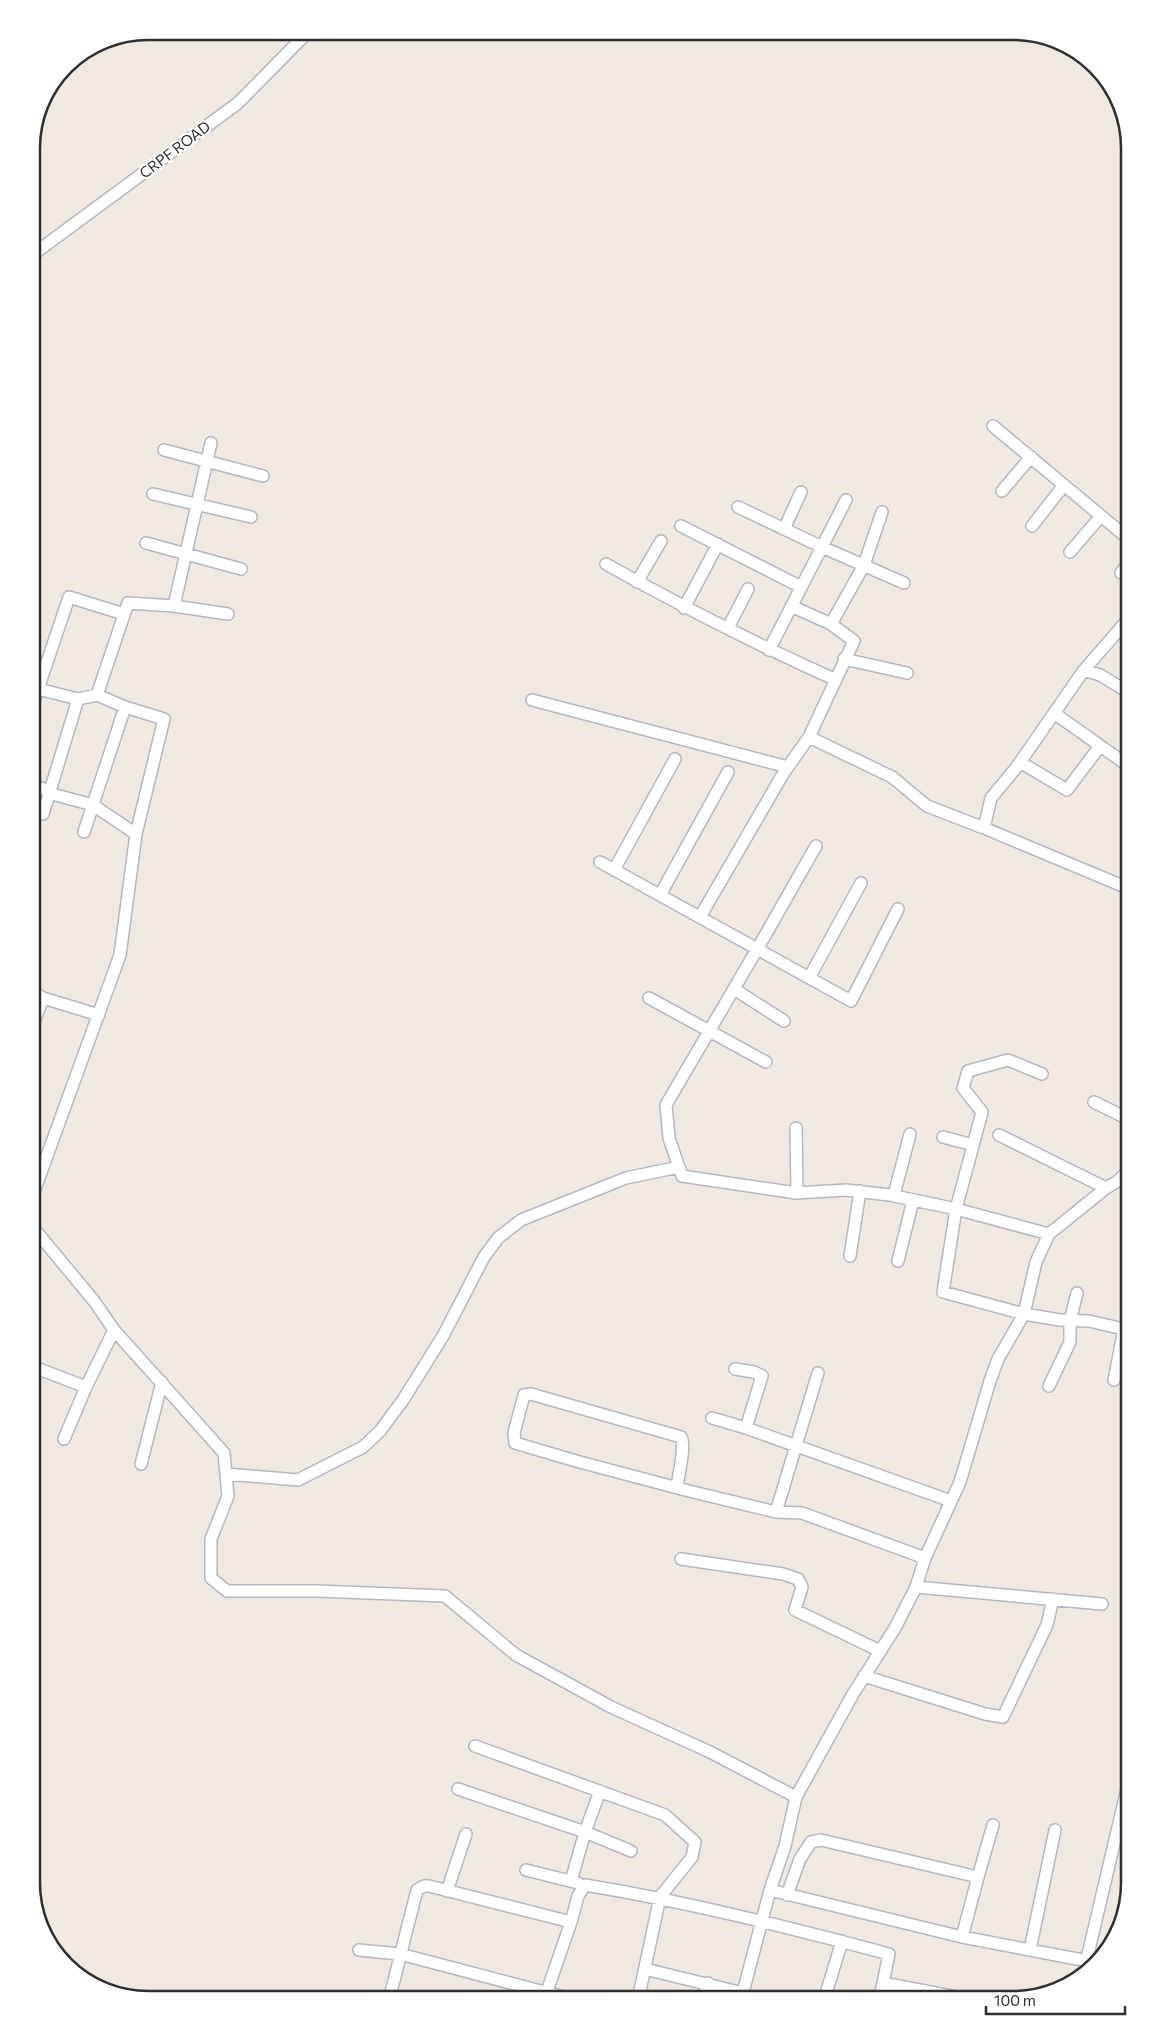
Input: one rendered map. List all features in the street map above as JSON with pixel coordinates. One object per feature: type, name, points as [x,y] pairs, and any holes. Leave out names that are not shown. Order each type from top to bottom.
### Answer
[{"type":"street","name":"CRPF ROAD","points":[[40,250],[238,103],[300,40]]},
{"type":"street","points":[[993,426],[1121,533]]},
{"type":"street","points":[[174,606],[210,443]]},
{"type":"street","points":[[164,450],[263,476]]},
{"type":"street","points":[[1002,491],[1031,458]]},
{"type":"street","points":[[1032,526],[1064,485]]},
{"type":"street","points":[[784,529],[801,492]]},
{"type":"street","points":[[153,494],[251,517]]},
{"type":"street","points":[[768,650],[846,500]]},
{"type":"street","points":[[738,507],[904,583]]},
{"type":"street","points":[[831,624],[864,565],[882,512]]},
{"type":"street","points":[[1070,552],[1101,516]]},
{"type":"street","points":[[681,526],[801,588]]},
{"type":"street","points":[[637,582],[661,541]]},
{"type":"street","points":[[146,543],[241,569]]},
{"type":"street","points":[[684,608],[718,544]]},
{"type":"street","points":[[606,564],[684,608],[728,628],[768,650],[834,680]]},
{"type":"street","points":[[728,628],[748,589]]},
{"type":"street","points":[[40,683],[69,597],[124,614]]},
{"type":"street","points":[[97,695],[128,603],[174,606],[228,614]]},
{"type":"street","points":[[700,917],[788,767],[809,737],[854,640],[831,624],[792,606]]},
{"type":"street","points":[[984,828],[991,798],[1020,762],[1084,670],[1121,627]]},
{"type":"street","points":[[844,659],[907,673]]},
{"type":"street","points":[[1084,670],[1100,675],[1121,688]]},
{"type":"street","points":[[40,690],[78,699],[97,695],[125,707],[164,719],[136,834],[120,955],[40,1176]]},
{"type":"street","points":[[43,814],[78,699]]},
{"type":"street","points":[[532,700],[788,767]]},
{"type":"street","points":[[84,832],[125,707]]},
{"type":"street","points":[[1054,713],[1121,761]]},
{"type":"street","points":[[809,737],[892,776],[927,806],[1121,885]]},
{"type":"street","points":[[1020,762],[1067,790],[1100,746]]},
{"type":"street","points":[[614,870],[675,759]]},
{"type":"street","points":[[660,895],[728,772]]},
{"type":"street","points":[[40,788],[50,791],[52,794],[93,805],[136,834]]},
{"type":"street","points":[[816,846],[666,1105],[669,1138],[682,1176],[797,1193],[846,1190],[894,1195],[956,1209],[1049,1234]]},
{"type":"street","points":[[600,862],[851,1001],[898,909]]},
{"type":"street","points":[[809,978],[861,883]]},
{"type":"street","points":[[734,989],[784,1021]]},
{"type":"street","points":[[40,1004],[42,998],[99,1015]]},
{"type":"street","points":[[649,998],[766,1062]]},
{"type":"street","points":[[1042,1074],[1008,1060],[968,1070],[963,1088],[982,1112],[956,1209],[943,1292],[1024,1314],[1070,1321],[1089,1321],[1121,1325]]},
{"type":"street","points":[[1094,1102],[1121,1116]]},
{"type":"street","points":[[796,1128],[797,1193]]},
{"type":"street","points":[[894,1195],[910,1134]]},
{"type":"street","points":[[999,1134],[1106,1188]]},
{"type":"street","points":[[943,1137],[973,1145]]},
{"type":"street","points":[[226,1474],[298,1480],[363,1447],[380,1432],[403,1400],[443,1336],[484,1257],[498,1238],[521,1220],[626,1178],[679,1168]]},
{"type":"street","points":[[743,1991],[770,1890],[785,1846],[796,1796],[864,1676],[895,1628],[916,1587],[925,1558],[960,1482],[998,1359],[1024,1314],[1036,1262],[1049,1234],[1121,1178]]},
{"type":"street","points":[[850,1256],[860,1191]]},
{"type":"street","points":[[898,1261],[913,1200]]},
{"type":"street","points":[[40,1236],[94,1302],[114,1330],[162,1382],[171,1396],[218,1444],[224,1453],[228,1496],[211,1538],[211,1578],[227,1592],[317,1591],[446,1596],[516,1655],[611,1707],[710,1752],[796,1796]]},
{"type":"street","points":[[1049,1386],[1070,1342],[1070,1321],[1077,1293]]},
{"type":"street","points":[[64,1439],[86,1387],[114,1330]]},
{"type":"street","points":[[1114,1380],[1121,1351]]},
{"type":"street","points":[[40,1369],[86,1387]]},
{"type":"street","points":[[735,1369],[754,1372],[762,1376],[746,1428]]},
{"type":"street","points":[[776,1512],[818,1372]]},
{"type":"street","points":[[141,1464],[162,1382]]},
{"type":"street","points":[[677,1488],[682,1447],[681,1437],[531,1394],[524,1395],[514,1433],[515,1443],[576,1462],[677,1488],[776,1512],[802,1513],[925,1558]]},
{"type":"street","points":[[712,1418],[795,1445],[951,1501]]},
{"type":"street","points":[[681,1559],[783,1574],[798,1579],[802,1587],[795,1610],[880,1651]]},
{"type":"street","points":[[916,1587],[1102,1604]]},
{"type":"street","points":[[864,1676],[985,1714],[1003,1717],[1047,1625],[1053,1599]]},
{"type":"street","points":[[475,1746],[665,1815],[695,1842],[692,1857],[660,1897],[640,1991]]},
{"type":"street","points":[[458,1789],[585,1832],[631,1851]]},
{"type":"street","points":[[571,1881],[585,1832],[600,1791]]},
{"type":"street","points":[[1089,1959],[1121,1816]]},
{"type":"street","points":[[962,1937],[993,1825]]},
{"type":"street","points":[[1030,1950],[1056,1830]]},
{"type":"street","points":[[448,1891],[466,1834]]},
{"type":"street","points":[[788,1895],[800,1859],[811,1842],[821,1840],[978,1877]]},
{"type":"street","points":[[785,1846],[807,1849]]},
{"type":"street","points":[[526,1870],[762,1920],[889,1954],[882,1991]]},
{"type":"street","points":[[546,1991],[571,1922],[578,1896],[585,1884]]},
{"type":"street","points":[[392,1991],[417,1890],[429,1886],[571,1922]]},
{"type":"street","points":[[770,1890],[962,1937],[1030,1950],[1084,1964]]},
{"type":"street","points":[[827,1991],[842,1941]]},
{"type":"street","points":[[359,1950],[400,1954],[531,1991]]},
{"type":"street","points":[[644,1969],[708,1983],[729,1991]]},
{"type":"street","points":[[706,1991],[708,1983]]},
{"type":"street","points":[[884,1983],[925,1991]]}]
